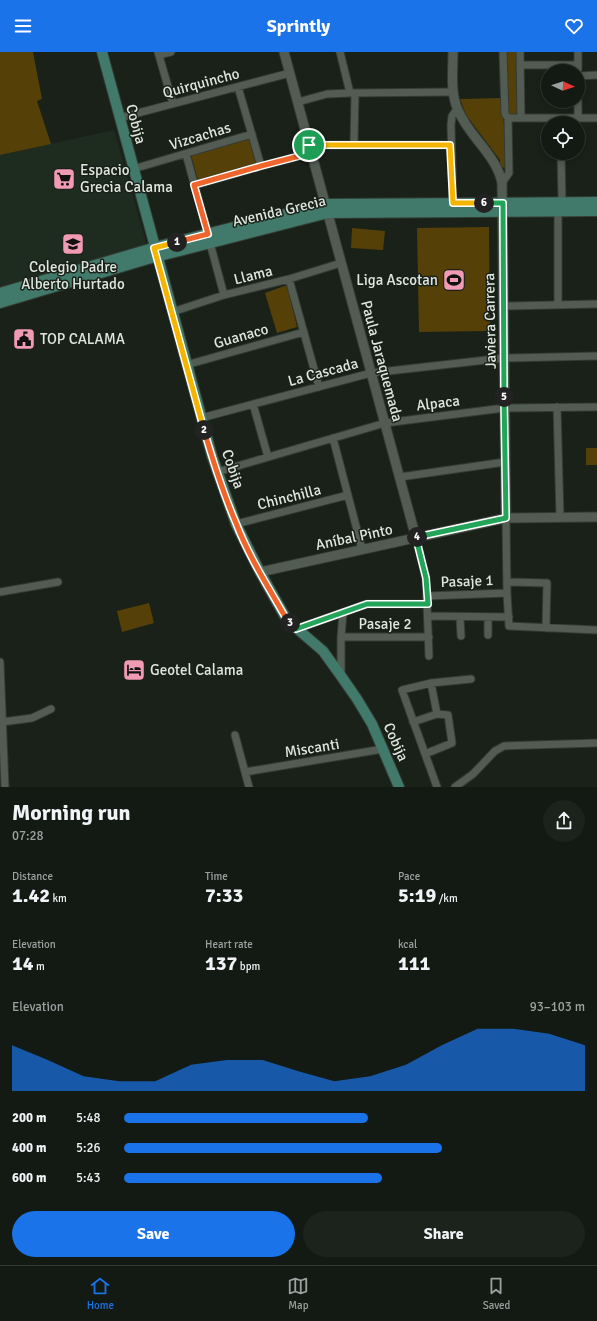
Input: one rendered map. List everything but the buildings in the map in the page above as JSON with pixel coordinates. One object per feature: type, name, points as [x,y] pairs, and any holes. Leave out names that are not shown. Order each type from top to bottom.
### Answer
[{"type":"main road","name":"Cobija","points":[[102,52],[201,418],[217,472],[236,524],[260,572],[287,620],[323,651],[372,724],[399,787]]},
{"type":"main road","name":"Avenida Grecia","points":[[560,207],[597,202]]},
{"type":"main road","name":"Avenida Grecia","points":[[0,293],[326,209],[453,203],[503,207]]},
{"type":"main road","name":"Avenida Grecia","points":[[326,209],[560,207],[597,211]]},
{"type":"main road","name":"Avenida Grecia","points":[[0,303],[155,252]]},
{"type":"street","points":[[171,52],[159,54],[173,104]]},
{"type":"street","name":"Paula Jaraquemada","points":[[284,52],[400,477],[426,578],[429,656]]},
{"type":"street","points":[[340,52],[352,93],[354,145]]},
{"type":"street","name":"Javiera Carrera","points":[[453,52],[453,92],[457,109],[462,119],[490,155],[500,175],[502,184],[504,408],[507,593],[509,626],[546,628]]},
{"type":"street","name":"Javiera Carrera","points":[[502,184],[509,173],[508,118],[505,114],[503,52]]},
{"type":"street","points":[[520,52],[521,118]]},
{"type":"street","points":[[578,52],[578,64]]},
{"type":"street","points":[[520,65],[541,66]]},
{"type":"street","name":"Quirquincho","points":[[119,118],[290,73]]},
{"type":"street","points":[[585,76],[597,75]]},
{"type":"street","points":[[238,87],[261,166]]},
{"type":"street","points":[[298,102],[326,94],[453,92]]},
{"type":"street","points":[[453,203],[450,145],[452,116],[457,109]]},
{"type":"street","points":[[508,118],[541,119]]},
{"type":"street","points":[[585,118],[597,118]]},
{"type":"street","name":"Vizcachas","points":[[133,169],[252,134]]},
{"type":"street","points":[[194,185],[261,166],[310,149],[354,145],[450,145]]},
{"type":"street","points":[[186,154],[224,295]]},
{"type":"street","points":[[558,305],[561,160]]},
{"type":"street","name":"Llama","points":[[172,312],[224,295],[342,264]]},
{"type":"street","points":[[289,279],[319,387]]},
{"type":"street","points":[[503,306],[597,304]]},
{"type":"street","name":"Guanaco","points":[[186,365],[304,332]]},
{"type":"street","name":"La Cascada","points":[[201,418],[371,373],[504,358],[597,356]]},
{"type":"street","points":[[253,404],[268,457]]},
{"type":"street","points":[[557,407],[560,517]]},
{"type":"street","name":"Alpaca","points":[[217,472],[385,423],[504,408],[597,407]]},
{"type":"street","points":[[333,438],[362,549]]},
{"type":"street","points":[[400,477],[505,462]]},
{"type":"street","name":"Chinchilla","points":[[236,524],[348,495]]},
{"type":"street","name":"Aníbal Pinto","points":[[260,572],[506,518],[597,517]]},
{"type":"street","points":[[0,592],[58,582]]},
{"type":"street","name":"Pasaje 1","points":[[507,582],[547,583],[546,628]]},
{"type":"street","name":"Pasaje 1","points":[[427,596],[507,593]]},
{"type":"street","name":"Pasaje 1","points":[[296,629],[367,604],[428,604]]},
{"type":"street","points":[[341,676],[342,613]]},
{"type":"street","name":"Pasaje 2","points":[[428,616],[509,617]]},
{"type":"street","points":[[460,617],[461,636]]},
{"type":"street","points":[[488,617],[488,635]]},
{"type":"street","points":[[546,628],[597,630]]},
{"type":"street","name":"Pasaje 2","points":[[341,637],[429,637]]},
{"type":"street","points":[[0,662],[5,787]]},
{"type":"street","points":[[437,787],[402,690],[431,683],[471,679]]},
{"type":"street","points":[[431,683],[437,714]]},
{"type":"street","points":[[2,722],[32,718],[51,709]]},
{"type":"street","points":[[413,722],[437,714],[448,715],[452,743],[425,754]]},
{"type":"street","points":[[235,735],[249,787]]},
{"type":"street","points":[[455,787],[473,774],[495,750],[504,746],[597,743]]},
{"type":"street","name":"Miscanti","points":[[245,772],[383,749]]},
{"type":"shaded area","points":[[0,52],[33,52],[42,99],[37,101],[51,144],[0,155]]},
{"type":"shaded area","points":[[505,52],[517,52],[518,112],[516,114],[509,115]]},
{"type":"shaded area","points":[[502,98],[507,168],[500,167],[500,160],[466,115],[460,99]]},
{"type":"shaded area","name":"Espacio Grecia Calama","points":[[114,130],[146,242],[144,246],[0,288],[0,155]]},
{"type":"shaded area","points":[[249,137],[257,163],[198,180],[191,155]]},
{"type":"shaded area","name":"Liga Ascotan","points":[[489,227],[490,331],[419,332],[417,228]]},
{"type":"shaded area","points":[[352,228],[385,231],[383,250],[351,248]]},
{"type":"shaded area","points":[[287,285],[297,327],[277,333],[265,293]]},
{"type":"shaded area","points":[[586,448],[597,448],[597,465],[586,465]]},
{"type":"shaded area","points":[[149,603],[154,623],[122,632],[117,611]]},
{"type":"place","name":"Espacio Grecia Calama","points":[[64,179]]},
{"type":"place","name":"Colegio Padre Alberto Hurtado","points":[[73,244]]},
{"type":"place","name":"Liga Ascotan","points":[[454,280]]},
{"type":"place","name":"TOP CALAMA","points":[[24,339]]},
{"type":"place","name":"Geotel Calama","points":[[134,670]]},
{"type":"route","points":[[309,145],[450,145],[453,203],[503,203],[506,518],[416,538],[426,578],[428,604],[367,604],[296,629],[287,620],[268,588],[236,524],[212,456],[154,248],[208,234],[194,185],[311,153],[309,145]]}]
